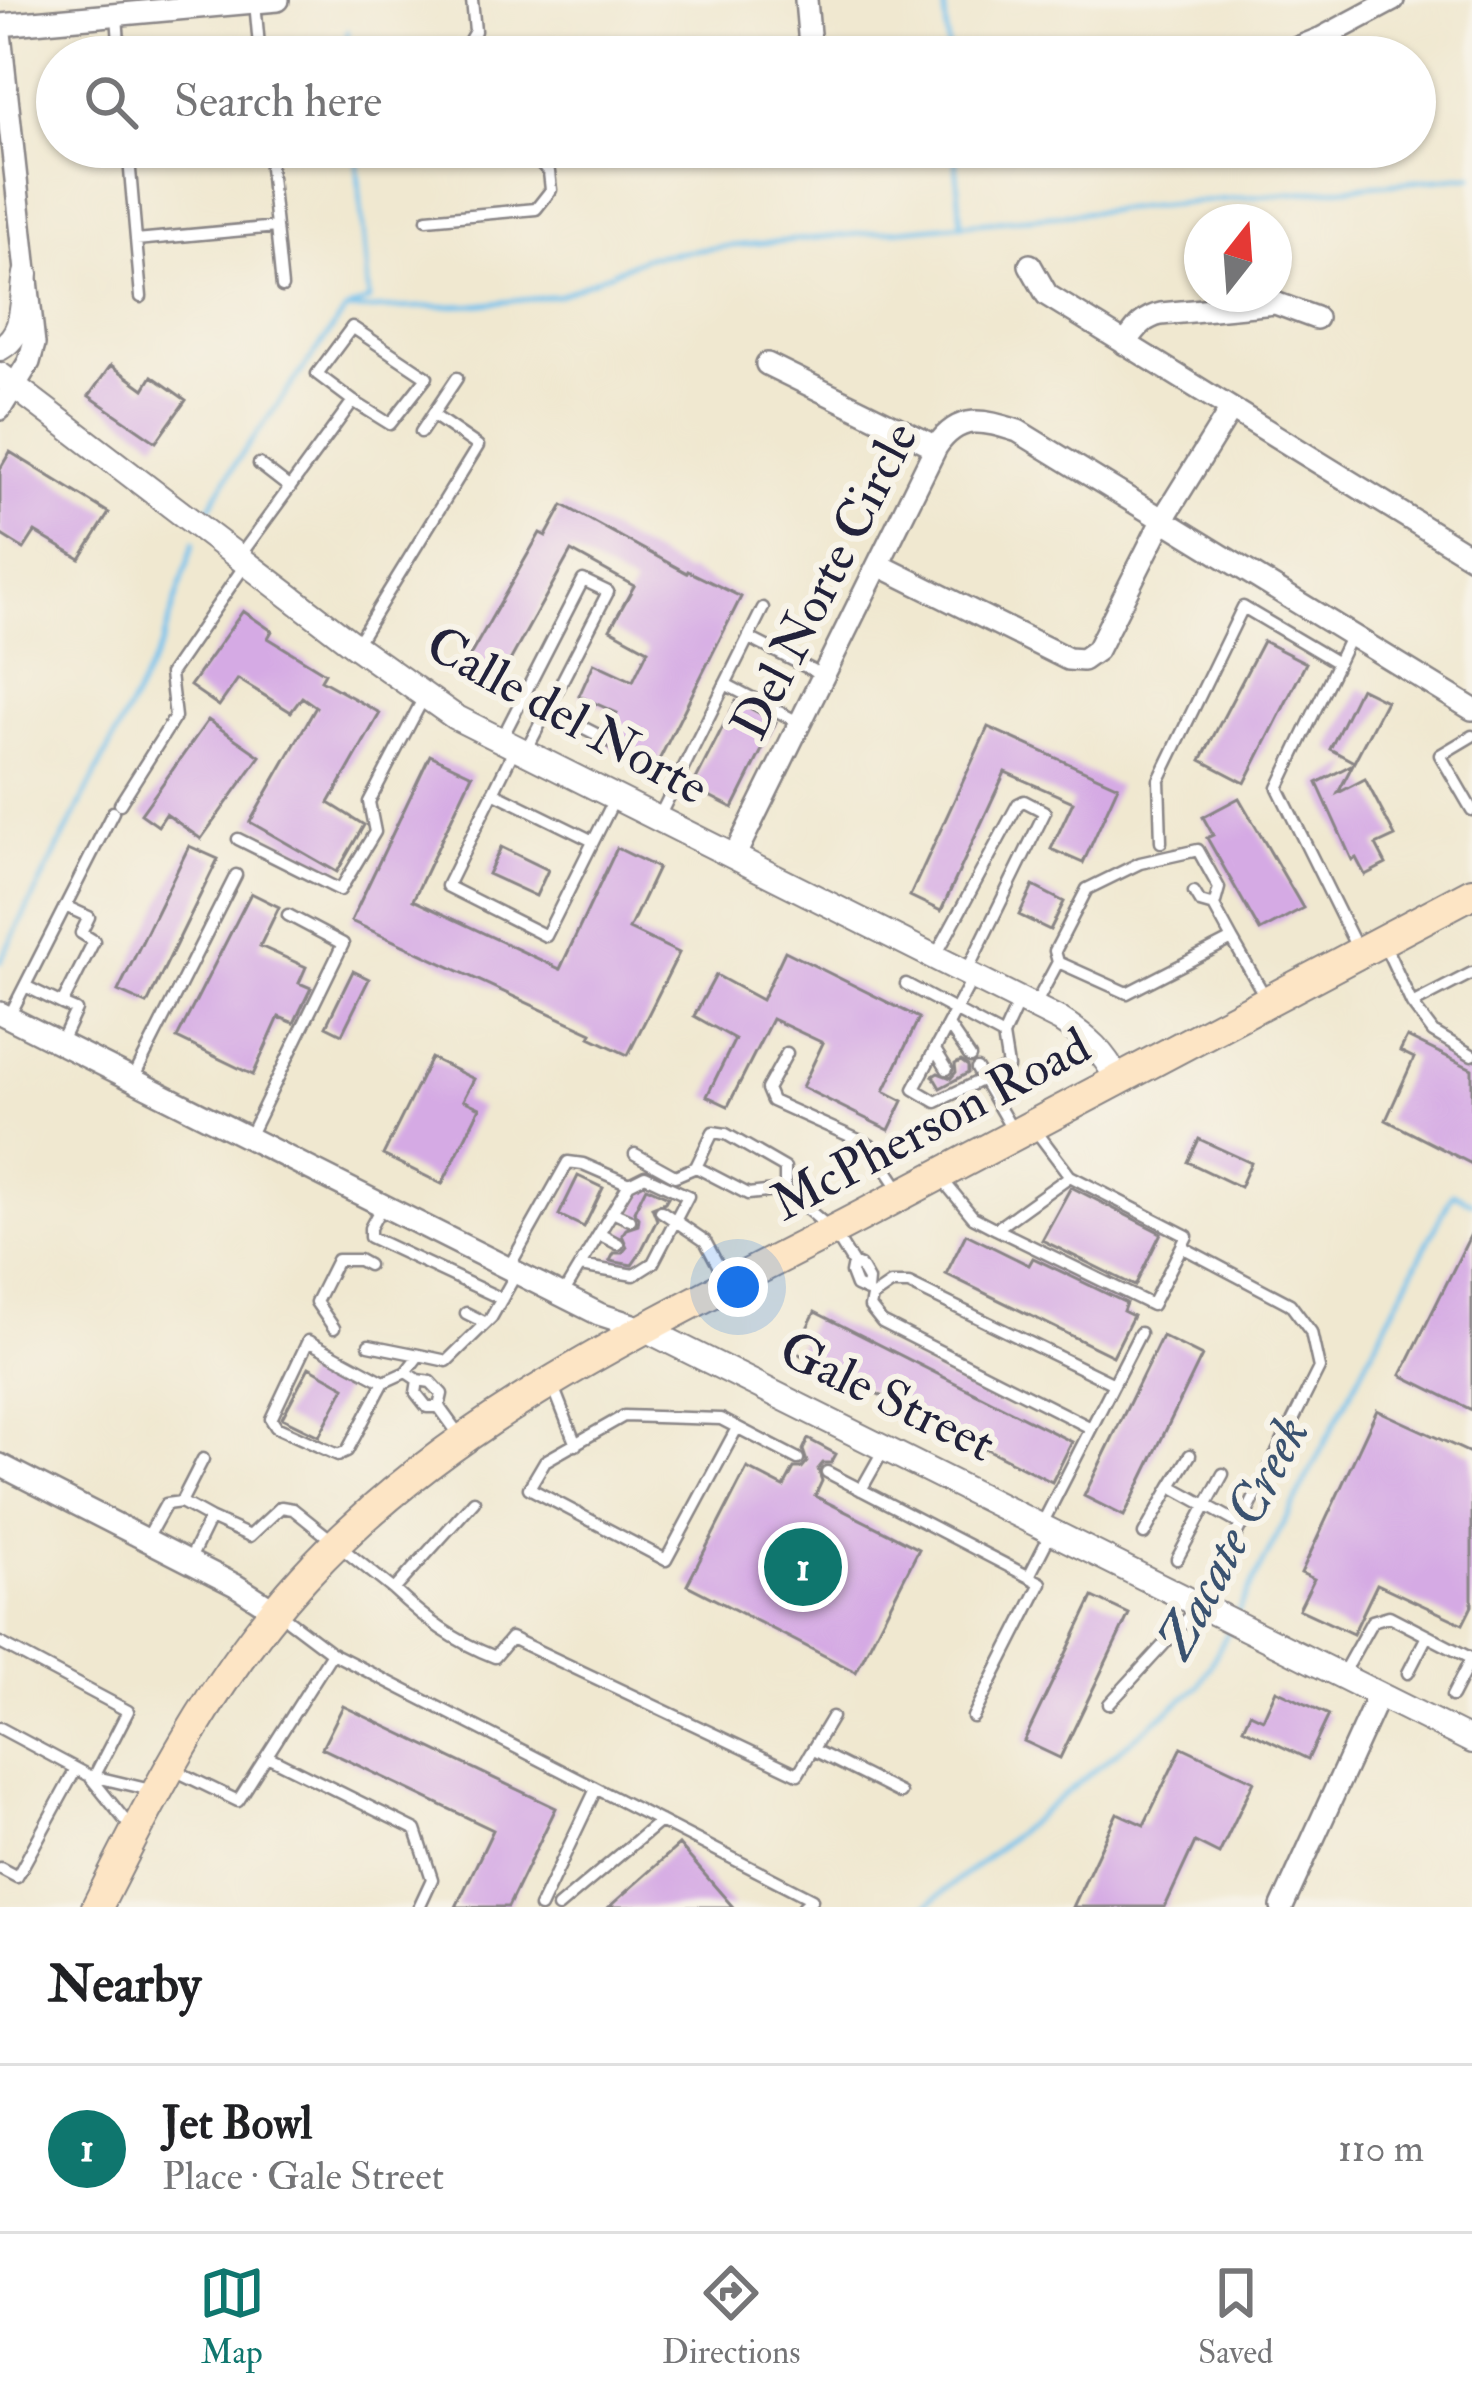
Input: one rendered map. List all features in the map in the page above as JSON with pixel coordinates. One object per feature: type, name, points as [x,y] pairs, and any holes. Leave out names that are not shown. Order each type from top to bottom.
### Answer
[{"type":"main road","name":"McPherson Road","points":[[98,1905],[162,1779],[224,1678],[276,1611],[338,1542],[462,1439],[645,1329],[1472,893]]},
{"type":"street","points":[[806,0],[809,36]]},
{"type":"street","points":[[1326,36],[1394,0]]},
{"type":"street","points":[[0,409],[7,381],[29,362],[34,344],[0,30],[266,1]]},
{"type":"street","points":[[1030,265],[1047,296],[1472,557]]},
{"type":"street","points":[[0,348],[20,327],[26,274]]},
{"type":"street","points":[[1126,344],[1148,317],[1161,314],[1275,303],[1316,318]]},
{"type":"street","points":[[767,364],[937,447]]},
{"type":"street","name":"Calle del Norte","points":[[7,381],[424,697],[514,747],[1027,1003],[1090,1039],[1106,1055],[1118,1082]]},
{"type":"street","points":[[879,565],[1069,659],[1083,660],[1097,650],[1163,519],[1231,409]]},
{"type":"street","name":"Del Norte Circle","points":[[734,857],[937,447],[947,430],[960,423],[997,424],[1018,431],[1471,706]]},
{"type":"street","name":"Gale Street","points":[[4,1015],[599,1314],[645,1329],[1472,1741]]},
{"type":"street","points":[[0,1465],[276,1611]]},
{"type":"street","points":[[1282,1907],[1379,1694]]},
{"type":"lane","points":[[472,0],[472,36]]},
{"type":"lane","points":[[262,36],[266,1]]},
{"type":"lane","points":[[117,15],[118,36]]},
{"type":"lane","points":[[130,168],[141,297]]},
{"type":"lane","points":[[270,168],[282,287]]},
{"type":"lane","points":[[427,219],[536,209],[551,190],[545,168]]},
{"type":"lane","points":[[136,240],[276,226]]},
{"type":"lane","points":[[352,327],[428,376],[389,424],[353,401],[317,374],[352,327]]},
{"type":"lane","points":[[421,432],[457,378]]},
{"type":"lane","points":[[4,1015],[25,986],[117,808],[175,718],[170,674],[290,488],[353,401]]},
{"type":"lane","points":[[355,646],[478,446],[433,415]]},
{"type":"lane","points":[[259,464],[290,488]]},
{"type":"lane","points":[[514,747],[547,710],[608,592],[583,580],[514,747],[447,886],[546,936],[615,798]]},
{"type":"lane","points":[[1161,842],[1159,780],[1243,607],[1336,662]]},
{"type":"lane","points":[[658,819],[764,608]]},
{"type":"lane","points":[[1351,634],[1336,662],[1331,685],[1278,788],[1371,947],[1412,1004],[1433,1032],[1472,1054]]},
{"type":"lane","points":[[748,638],[824,676]]},
{"type":"lane","points":[[725,684],[800,723]]},
{"type":"lane","points":[[238,839],[340,890],[375,832],[369,802],[424,697]]},
{"type":"lane","points":[[547,710],[596,734]]},
{"type":"lane","points":[[1472,736],[1440,755],[1472,809]]},
{"type":"lane","points":[[494,792],[593,841]]},
{"type":"lane","points":[[935,957],[1018,804],[1024,801],[1045,812],[1043,821],[956,1012],[914,1089],[936,1102],[976,1068],[1008,1067],[1003,1036],[1058,962]]},
{"type":"lane","points":[[1058,962],[1055,951],[1087,889],[1140,862],[1198,850],[1220,888],[1214,906]]},
{"type":"lane","points":[[1173,855],[1181,870]]},
{"type":"lane","points":[[133,1078],[236,875]]},
{"type":"lane","points":[[1194,892],[1201,902],[1214,906],[1268,1002]]},
{"type":"lane","points":[[62,1004],[94,940],[81,933],[89,917],[65,906]]},
{"type":"lane","points":[[249,1137],[344,944],[288,916]]},
{"type":"lane","points":[[1058,962],[1127,993],[1232,938]]},
{"type":"lane","points":[[1412,1004],[1472,974]]},
{"type":"lane","points":[[906,984],[1003,1036]]},
{"type":"lane","points":[[25,986],[76,1010],[61,1042]]},
{"type":"lane","points":[[939,1175],[973,1217],[1152,1305],[1187,1236],[1070,1176],[1024,1131],[949,1025]]},
{"type":"lane","points":[[934,1050],[947,1069]]},
{"type":"lane","points":[[788,1053],[767,1088],[772,1101],[870,1145],[903,1194]]},
{"type":"lane","points":[[635,1154],[675,1176],[696,1167],[713,1132],[726,1134],[784,1168],[784,1190]]},
{"type":"lane","points":[[369,1346],[447,1361],[486,1323],[502,1299],[568,1162],[626,1188],[640,1200]]},
{"type":"lane","points":[[696,1167],[748,1194],[784,1190],[833,1231],[853,1263],[856,1286],[870,1294]]},
{"type":"lane","points":[[563,1295],[580,1266],[612,1212],[626,1188],[645,1176],[688,1196],[653,1263],[634,1275],[580,1266]]},
{"type":"lane","points":[[996,1228],[1070,1176]]},
{"type":"lane","points":[[334,1328],[316,1302],[337,1260],[363,1263],[370,1228],[383,1204]]},
{"type":"lane","points":[[661,1211],[705,1241],[728,1285]]},
{"type":"lane","points":[[612,1212],[630,1220]]},
{"type":"lane","points":[[651,1232],[665,1240]]},
{"type":"lane","points":[[599,1234],[618,1244]]},
{"type":"lane","points":[[370,1237],[502,1299]]},
{"type":"lane","points":[[1109,1704],[1206,1606],[1318,1368],[1311,1332],[1290,1304],[1181,1247]]},
{"type":"lane","points":[[639,1255],[653,1263]]},
{"type":"lane","points":[[870,1294],[891,1284],[909,1284],[1114,1384]]},
{"type":"lane","points":[[870,1294],[871,1307],[882,1322],[1091,1428]]},
{"type":"lane","points":[[466,1313],[486,1323]]},
{"type":"lane","points":[[323,1314],[340,1315]]},
{"type":"lane","points":[[377,1332],[388,1346]]},
{"type":"lane","points":[[1029,1576],[1091,1428],[1140,1333]]},
{"type":"lane","points":[[384,1382],[308,1340],[271,1418],[276,1427],[338,1455],[347,1451],[384,1382],[406,1372],[419,1355]]},
{"type":"lane","points":[[406,1372],[418,1380],[416,1393],[427,1407],[439,1407],[462,1439]]},
{"type":"lane","points":[[552,1382],[576,1445]]},
{"type":"lane","points":[[737,1428],[666,1560],[529,1488],[545,1460],[625,1416],[721,1419],[798,1459]]},
{"type":"lane","points":[[861,1490],[885,1447]]},
{"type":"lane","points":[[1144,1534],[1190,1455]]},
{"type":"lane","points":[[181,1502],[203,1459]]},
{"type":"lane","points":[[826,1472],[1041,1583],[973,1717]]},
{"type":"lane","points":[[1177,1559],[1223,1474]]},
{"type":"lane","points":[[1171,1486],[1242,1525]]},
{"type":"lane","points":[[394,1590],[474,1501]]},
{"type":"lane","points":[[146,1540],[166,1504],[181,1502],[250,1537],[281,1507],[293,1509],[433,1626],[482,1652],[495,1657],[512,1637],[798,1774],[832,1717]]},
{"type":"lane","points":[[189,1562],[210,1518]]},
{"type":"lane","points":[[276,1611],[332,1654],[812,1899],[803,1907]]},
{"type":"lane","points":[[1342,1675],[1372,1622],[1389,1616],[1472,1659],[1452,1696]]},
{"type":"lane","points":[[1408,1673],[1427,1636]]},
{"type":"lane","points":[[0,1643],[128,1711],[91,1776]]},
{"type":"lane","points":[[0,1728],[91,1776],[162,1779],[238,1801],[332,1654]]},
{"type":"lane","points":[[814,1750],[900,1793]]},
{"type":"lane","points":[[267,1756],[416,1829],[433,1879],[419,1907]]},
{"type":"lane","points":[[0,1868],[17,1877],[76,1769]]},
{"type":"lane","points":[[91,1776],[135,1833]]},
{"type":"lane","points":[[540,1907],[596,1789]]},
{"type":"lane","points":[[558,1907],[660,1822]]},
{"type":"building","points":[[111,365],[144,389],[152,376],[186,400],[156,442],[89,396]]},
{"type":"building","points":[[10,452],[109,513],[80,559],[35,532],[24,549],[0,534],[0,469]]},
{"type":"building","points":[[563,505],[741,597],[654,770],[601,744],[617,713],[579,696],[594,663],[633,681],[648,650],[610,629],[634,586],[571,551],[496,686],[463,668],[540,533],[546,536]]},
{"type":"building","points":[[243,611],[272,631],[268,638],[325,673],[321,680],[380,713],[329,803],[364,825],[337,872],[250,822],[316,707],[302,697],[291,712],[238,679],[219,706],[190,686]]},
{"type":"building","points":[[1263,641],[1306,663],[1245,783],[1201,760]]},
{"type":"building","points":[[1360,688],[1386,701],[1354,762],[1330,749]]},
{"type":"building","points":[[736,701],[776,722],[733,808],[692,787]]},
{"type":"building","points":[[208,720],[260,756],[201,839],[166,814],[158,826],[141,814]]},
{"type":"building","points":[[988,727],[1118,786],[1083,863],[1051,849],[1073,802],[1005,772],[941,911],[910,896]]},
{"type":"building","points":[[430,755],[472,775],[413,900],[560,969],[617,848],[658,868],[629,929],[679,953],[628,1055],[590,1037],[592,1033],[351,921]]},
{"type":"building","points":[[1353,764],[1338,793],[1365,779],[1395,836],[1376,845],[1386,864],[1365,875],[1356,858],[1352,860],[1317,783]]},
{"type":"building","points":[[1239,798],[1303,908],[1260,931],[1207,838],[1213,835],[1203,817]]},
{"type":"building","points":[[189,846],[218,859],[147,1004],[118,991]]},
{"type":"building","points":[[501,847],[548,870],[536,896],[488,874]]},
{"type":"building","points":[[1033,886],[1064,902],[1050,930],[1019,915]]},
{"type":"building","points":[[251,893],[279,907],[260,946],[306,967],[299,983],[311,988],[294,1023],[279,1017],[253,1075],[177,1038]]},
{"type":"building","points":[[785,951],[919,1018],[884,1091],[903,1101],[889,1130],[802,1087],[823,1043],[772,1019],[728,1106],[707,1096],[735,1039],[694,1016],[716,975],[762,1000]]},
{"type":"building","points":[[353,971],[369,979],[342,1034],[326,1026]]},
{"type":"building","points":[[1407,1037],[1472,1069],[1472,1164],[1386,1120],[1414,1058],[1400,1051]]},
{"type":"building","points":[[431,1058],[474,1079],[463,1100],[480,1108],[442,1184],[383,1155]]},
{"type":"building","points":[[961,1061],[968,1073],[940,1088],[933,1076],[951,1078],[955,1064]]},
{"type":"building","points":[[1199,1139],[1251,1163],[1240,1187],[1188,1162]]},
{"type":"building","points":[[578,1176],[603,1188],[584,1227],[559,1215]]},
{"type":"building","points":[[646,1187],[668,1197],[652,1207],[657,1220],[632,1265],[610,1261],[614,1253],[627,1247],[622,1235],[626,1229],[638,1225],[634,1211]]},
{"type":"building","points":[[1071,1187],[1161,1233],[1135,1286],[1042,1240]]},
{"type":"building","points":[[1472,1232],[1472,1410],[1401,1375]]},
{"type":"building","points":[[966,1234],[1029,1265],[1033,1258],[1126,1303],[1123,1311],[1133,1316],[1113,1356],[946,1274]]},
{"type":"building","points":[[815,1312],[1072,1442],[1052,1482],[795,1352]]},
{"type":"building","points":[[1162,1336],[1202,1356],[1124,1516],[1084,1496]]},
{"type":"building","points":[[309,1367],[345,1387],[319,1436],[282,1418]]},
{"type":"building","points":[[1377,1410],[1472,1454],[1472,1606],[1463,1624],[1377,1584],[1353,1634],[1299,1609],[1314,1579],[1301,1573]]},
{"type":"building","points":[[808,1439],[836,1454],[831,1463],[818,1469],[822,1481],[815,1496],[919,1549],[856,1672],[687,1585],[747,1468],[784,1487],[794,1468],[807,1462],[803,1450]]},
{"type":"building","points":[[1093,1597],[1129,1614],[1060,1758],[1024,1741]]},
{"type":"building","points":[[1276,1690],[1329,1715],[1308,1759],[1243,1728],[1250,1713],[1263,1719]]},
{"type":"building","points":[[343,1706],[556,1808],[508,1907],[456,1907],[493,1830],[322,1748]]},
{"type":"building","points":[[1182,1747],[1254,1781],[1219,1854],[1195,1842],[1165,1907],[1073,1907],[1117,1813],[1144,1825]]},
{"type":"building","points":[[679,1845],[733,1907],[609,1907]]},
{"type":"waterway","points":[[944,0],[947,36]]},
{"type":"waterway","points":[[347,31],[347,36]]},
{"type":"waterway","points":[[350,308],[369,300],[358,168]]},
{"type":"waterway","points":[[957,168],[961,225]]},
{"type":"waterway","points":[[206,513],[237,461],[346,310],[558,296],[646,257],[721,247],[1472,176]]},
{"type":"waterway","points":[[0,962],[162,644],[194,542]]},
{"type":"waterway","name":"Zacate Creek","points":[[1238,1612],[1453,1193],[1472,1203]]},
{"type":"waterway","name":"Zacate Creek","points":[[925,1907],[1199,1686],[1230,1628]]},
{"type":"place","name":"Jet Bowl","points":[[803,1567]]}]
